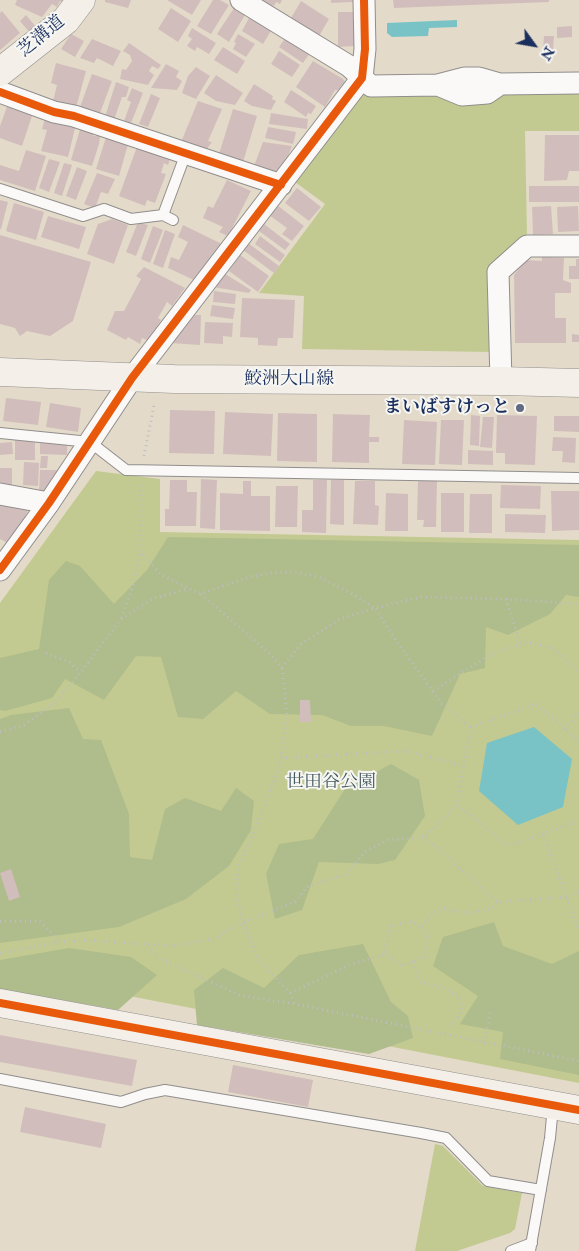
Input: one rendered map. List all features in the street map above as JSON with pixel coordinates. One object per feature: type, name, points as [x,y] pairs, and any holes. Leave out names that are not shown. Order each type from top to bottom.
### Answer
[{"type":"street","name":"芝溝道","points":[[0,72],[66,20],[81,0]]},
{"type":"street","points":[[241,0],[349,66],[371,86],[438,85],[465,78],[479,78],[500,84],[579,83]]},
{"type":"street","points":[[0,570],[49,503],[132,378],[362,78],[365,49],[364,0]]},
{"type":"street","points":[[0,92],[54,112],[74,116],[281,185]]},
{"type":"street","points":[[502,381],[498,272],[527,246],[579,246]]},
{"type":"street","name":"鮫洲大山線","points":[[0,372],[132,378],[579,383]]},
{"type":"street","points":[[0,494],[49,503]]},
{"type":"street","points":[[0,1003],[566,1108]]},
{"type":"lane","points":[[163,215],[186,153]]},
{"type":"lane","points":[[0,190],[83,216],[104,209],[131,219],[163,215],[173,220]]},
{"type":"lane","points":[[0,433],[90,442],[126,470],[579,478]]},
{"type":"lane","points":[[0,1079],[121,1102],[165,1090],[446,1138],[488,1181],[541,1190]]},
{"type":"lane","points":[[511,1251],[531,1247],[550,1138],[566,1108]]},
{"type":"path","points":[[0,732],[24,725],[55,703],[121,619],[133,586],[140,551],[141,470],[154,405]]},
{"type":"path","points":[[140,551],[160,574],[200,594],[269,653],[282,668],[287,714],[281,758],[258,822],[239,865],[236,893],[243,922],[258,959],[290,993],[295,1004]]},
{"type":"path","points":[[200,594],[268,573],[293,572],[319,577],[375,608],[442,704],[471,727]]},
{"type":"path","points":[[121,619],[154,598],[188,589]]},
{"type":"path","points":[[282,668],[301,644],[340,619],[421,597],[506,599],[579,604]]},
{"type":"path","points":[[506,599],[521,645]]},
{"type":"path","points":[[433,691],[491,654],[526,642],[553,648],[579,672]]},
{"type":"path","points":[[46,653],[70,662],[81,672]]},
{"type":"path","points":[[471,727],[535,704],[579,741]]},
{"type":"path","points":[[565,729],[579,712]]},
{"type":"path","points":[[0,953],[82,940],[175,946],[215,938],[243,922],[295,902],[307,887],[346,874],[367,850],[388,840],[426,837],[457,804],[471,727]]},
{"type":"path","points":[[281,758],[406,751],[464,766]]},
{"type":"path","points":[[457,804],[508,846],[579,821]]},
{"type":"path","points":[[544,834],[579,930]]},
{"type":"path","points":[[426,837],[498,902]]},
{"type":"path","points":[[422,928],[432,914],[442,908],[467,913],[490,910],[498,902],[566,897],[579,892]]},
{"type":"path","points":[[0,921],[40,921],[60,942]]},
{"type":"path","points":[[290,993],[352,964],[383,955],[391,926],[410,921],[428,934],[424,958],[402,966],[385,952]]},
{"type":"path","points":[[148,945],[157,957],[239,996],[295,1004],[579,1062]]},
{"type":"path","points":[[412,962],[421,982],[446,989],[460,998],[462,1010],[450,1024]]},
{"type":"path","points":[[484,1043],[491,1009]]},
{"type":"green space","points":[[579,93],[579,131],[525,131],[527,237],[493,268],[491,352],[302,349],[304,296],[259,293],[325,204],[291,179],[357,95]]},
{"type":"green space","name":"世田谷公園","points":[[96,471],[160,479],[160,532],[579,540],[579,1083],[0,971],[0,603]]},
{"type":"green space","points":[[168,537],[579,545],[579,597],[566,595],[550,614],[508,635],[486,627],[485,668],[460,674],[432,736],[384,726],[351,726],[322,715],[270,714],[236,691],[203,719],[178,717],[161,657],[136,656],[104,700],[65,679],[52,698],[5,711],[0,710],[0,658],[39,649],[49,580],[66,561],[80,566],[114,604],[147,570]]},
{"type":"green space","points":[[69,708],[83,739],[101,740],[129,814],[130,857],[152,860],[165,809],[185,798],[221,811],[236,788],[254,801],[251,830],[229,866],[186,899],[119,927],[0,943],[0,719],[11,715]]},
{"type":"green space","points":[[391,764],[419,780],[425,816],[395,860],[378,864],[319,862],[302,910],[275,919],[266,874],[279,844],[313,839],[345,789]]},
{"type":"green space","points":[[494,922],[503,946],[552,964],[579,951],[579,1075],[500,1059],[503,1032],[460,1024],[478,996],[433,966],[443,937]]},
{"type":"green space","points":[[363,944],[391,1002],[408,1016],[413,1038],[369,1054],[197,1025],[194,990],[223,968],[264,988],[299,955]]},
{"type":"green space","points":[[69,948],[131,957],[157,975],[118,1010],[0,989],[0,960]]},
{"type":"green space","points":[[435,1144],[443,1146],[483,1186],[522,1193],[515,1229],[510,1233],[457,1251],[415,1251]]},
{"type":"water","points":[[457,20],[457,27],[429,28],[428,36],[392,37],[387,33],[387,23]]},
{"type":"water","points":[[534,727],[572,759],[563,807],[518,825],[479,791],[487,743]]},
{"type":"building","points":[[17,0],[65,0],[63,3],[60,1],[57,7],[52,4],[42,17],[15,5]]},
{"type":"building","points":[[105,0],[131,0],[128,8],[105,2]]},
{"type":"building","points":[[167,0],[201,0],[192,15]]},
{"type":"building","points":[[213,0],[220,0],[229,5],[211,34],[197,26]]},
{"type":"building","points":[[259,0],[282,0],[280,4],[276,2],[274,6]]},
{"type":"building","points":[[331,0],[353,0],[353,2],[331,3]]},
{"type":"building","points":[[393,0],[549,0],[549,2],[394,8]]},
{"type":"building","points":[[301,1],[329,19],[319,36],[291,18]]},
{"type":"building","points":[[171,8],[191,21],[178,42],[158,29]]},
{"type":"building","points":[[234,8],[245,15],[229,42],[217,34]]},
{"type":"building","points":[[2,11],[20,33],[0,50],[0,13]]},
{"type":"building","points":[[338,12],[354,12],[354,46],[338,47]]},
{"type":"building","points":[[26,15],[36,27],[30,33],[20,21]]},
{"type":"building","points":[[249,18],[256,22],[257,20],[272,29],[263,44],[242,31]]},
{"type":"building","points":[[572,26],[572,37],[557,38],[557,27]]},
{"type":"building","points":[[192,28],[216,43],[209,54],[197,47],[195,51],[187,46],[192,39],[188,36]]},
{"type":"building","points":[[71,34],[84,41],[75,57],[61,49]]},
{"type":"building","points":[[238,34],[255,44],[246,57],[233,49]]},
{"type":"building","points":[[544,36],[554,36],[553,51],[543,50]]},
{"type":"building","points":[[286,37],[310,53],[303,63],[279,47]]},
{"type":"building","points":[[92,39],[121,51],[113,66],[97,58],[94,63],[80,58]]},
{"type":"building","points":[[129,43],[161,65],[158,69],[152,66],[149,71],[154,75],[148,85],[120,79],[122,69],[126,70],[132,61],[130,55],[123,51]]},
{"type":"building","points":[[223,47],[245,61],[237,74],[214,60]]},
{"type":"building","points":[[279,51],[300,65],[292,77],[271,64]]},
{"type":"building","points":[[313,61],[343,79],[346,84],[342,91],[335,90],[325,107],[296,87]]},
{"type":"building","points":[[56,63],[86,71],[76,108],[53,101],[57,85],[51,83]]},
{"type":"building","points":[[166,64],[179,71],[176,77],[182,81],[177,90],[151,88]]},
{"type":"building","points":[[196,67],[210,76],[196,99],[182,93],[188,76]]},
{"type":"building","points":[[92,74],[112,81],[100,113],[80,107]]},
{"type":"building","points":[[216,75],[243,93],[235,105],[216,101],[204,93]]},
{"type":"building","points":[[116,82],[129,87],[126,97],[122,97],[114,120],[105,117]]},
{"type":"building","points":[[254,84],[273,96],[272,99],[276,101],[271,110],[252,106],[244,101]]},
{"type":"building","points":[[132,88],[143,93],[131,123],[124,121],[131,102],[127,100]]},
{"type":"building","points":[[291,90],[316,106],[311,114],[308,113],[306,117],[284,102]]},
{"type":"building","points":[[151,94],[160,98],[148,127],[139,124]]},
{"type":"building","points":[[9,101],[34,110],[22,146],[0,138],[0,126]]},
{"type":"building","points":[[198,101],[222,109],[208,141],[212,142],[206,150],[181,142]]},
{"type":"building","points":[[233,109],[257,116],[243,162],[219,154]]},
{"type":"building","points":[[271,113],[308,119],[307,129],[269,124]]},
{"type":"building","points":[[46,115],[76,124],[68,157],[41,151],[47,130],[42,129]]},
{"type":"building","points":[[81,126],[95,130],[93,136],[100,136],[92,166],[71,160]]},
{"type":"building","points":[[268,127],[296,132],[293,144],[265,138]]},
{"type":"building","points":[[107,134],[129,141],[119,176],[96,169]]},
{"type":"building","points":[[545,135],[579,135],[579,171],[569,171],[567,180],[544,181]]},
{"type":"building","points":[[263,142],[292,146],[282,171],[272,176],[254,166]]},
{"type":"building","points":[[138,144],[171,156],[168,165],[164,163],[161,173],[166,174],[155,203],[147,200],[145,206],[119,196]]},
{"type":"building","points":[[26,150],[46,156],[35,191],[0,180],[0,165],[19,171]]},
{"type":"building","points":[[49,159],[60,162],[49,192],[39,188]]},
{"type":"building","points":[[64,163],[72,165],[62,196],[54,193]]},
{"type":"building","points":[[77,167],[87,171],[76,200],[66,196]]},
{"type":"building","points":[[97,173],[115,179],[108,194],[101,192],[95,208],[84,204]]},
{"type":"building","points":[[227,180],[251,191],[228,236],[219,232],[223,227],[203,218],[208,206],[213,208]]},
{"type":"building","points":[[529,186],[579,186],[579,202],[529,202]]},
{"type":"building","points":[[297,188],[321,207],[309,221],[285,203]]},
{"type":"building","points":[[0,200],[8,202],[1,229],[0,229]]},
{"type":"building","points":[[14,203],[44,212],[36,240],[6,231]]},
{"type":"building","points":[[277,205],[304,226],[292,241],[282,234],[287,228],[269,215]]},
{"type":"building","points":[[551,206],[553,234],[533,235],[532,207]]},
{"type":"building","points":[[578,206],[579,231],[558,232],[557,207]]},
{"type":"building","points":[[48,216],[86,227],[79,249],[41,237]]},
{"type":"building","points":[[112,219],[128,225],[114,264],[87,254],[98,224]]},
{"type":"building","points":[[138,222],[148,225],[136,256],[126,252]]},
{"type":"building","points":[[264,224],[290,244],[285,250],[259,231]]},
{"type":"building","points":[[183,225],[222,244],[194,280],[168,268],[171,257],[179,260],[188,242],[178,237]]},
{"type":"building","points":[[153,226],[163,230],[150,263],[141,259]]},
{"type":"building","points":[[165,230],[175,234],[163,268],[153,264]]},
{"type":"building","points":[[0,235],[91,262],[73,321],[50,336],[27,331],[20,336],[15,328],[0,324]]},
{"type":"building","points":[[260,236],[285,255],[280,262],[255,244]]},
{"type":"building","points":[[248,243],[279,266],[274,273],[243,250]]},
{"type":"building","points":[[240,255],[269,276],[258,292],[229,271]]},
{"type":"building","points":[[542,257],[564,258],[563,280],[571,283],[571,293],[555,293],[555,318],[566,318],[566,343],[515,343],[514,275],[526,260],[542,261]]},
{"type":"building","points":[[576,259],[579,259],[579,279],[569,279],[569,266],[576,266]]},
{"type":"building","points":[[144,267],[185,288],[172,306],[167,302],[158,318],[161,320],[149,341],[142,338],[140,344],[128,337],[126,340],[107,330],[115,311],[124,311],[141,279],[136,276]]},
{"type":"building","points":[[222,272],[251,290],[249,293],[213,287]]},
{"type":"building","points":[[214,291],[236,294],[235,304],[213,302]]},
{"type":"building","points":[[242,298],[295,300],[293,338],[278,338],[277,346],[258,345],[258,338],[240,337]]},
{"type":"building","points":[[212,305],[235,308],[233,319],[210,316]]},
{"type":"building","points":[[189,315],[201,315],[200,345],[170,343]]},
{"type":"building","points":[[205,322],[233,323],[232,337],[223,336],[223,344],[204,343]]},
{"type":"building","points":[[572,334],[579,335],[579,342],[572,342]]},
{"type":"building","points":[[6,398],[41,402],[38,425],[3,421]]},
{"type":"building","points":[[50,403],[81,408],[78,432],[46,427]]},
{"type":"building","points":[[170,410],[215,411],[214,454],[169,453]]},
{"type":"building","points":[[225,412],[273,414],[271,456],[223,454]]},
{"type":"building","points":[[278,413],[317,414],[317,462],[277,461]]},
{"type":"building","points":[[333,414],[370,415],[369,437],[379,437],[379,442],[369,442],[369,463],[332,462]]},
{"type":"building","points":[[471,415],[480,416],[479,446],[470,445]]},
{"type":"building","points":[[497,415],[537,416],[535,465],[505,464],[505,453],[496,453]]},
{"type":"building","points":[[554,416],[579,416],[579,432],[554,431]]},
{"type":"building","points":[[483,417],[494,417],[492,448],[480,447]]},
{"type":"building","points":[[404,420],[437,422],[435,465],[402,464]]},
{"type":"building","points":[[441,420],[464,420],[462,465],[439,464]]},
{"type":"building","points":[[553,437],[576,438],[575,463],[562,462],[563,451],[552,451]]},
{"type":"building","points":[[15,440],[35,441],[35,460],[15,460]]},
{"type":"building","points":[[40,440],[67,441],[67,455],[40,454]]},
{"type":"building","points":[[12,442],[13,454],[0,455],[0,443]]},
{"type":"building","points":[[468,450],[493,451],[493,465],[468,464]]},
{"type":"building","points":[[41,456],[48,456],[47,468],[40,468]]},
{"type":"building","points":[[24,462],[39,463],[38,486],[23,485]]},
{"type":"building","points":[[0,468],[12,468],[12,485],[0,484]]},
{"type":"building","points":[[40,470],[62,470],[46,494],[39,494]]},
{"type":"building","points":[[201,479],[217,480],[215,529],[200,528]]},
{"type":"building","points":[[170,480],[187,480],[187,492],[197,492],[196,526],[165,526],[165,509],[169,509]]},
{"type":"building","points":[[313,480],[327,480],[326,533],[302,532],[302,510],[313,510]]},
{"type":"building","points":[[331,480],[344,480],[344,525],[330,524]]},
{"type":"building","points":[[243,481],[251,481],[251,496],[270,496],[270,531],[220,530],[220,493],[243,494]]},
{"type":"building","points":[[355,481],[375,481],[375,505],[379,506],[378,525],[353,524]]},
{"type":"building","points":[[418,481],[437,481],[436,527],[423,527],[424,520],[417,520]]},
{"type":"building","points":[[501,485],[541,486],[540,509],[500,508]]},
{"type":"building","points":[[276,486],[298,486],[297,527],[275,527]]},
{"type":"building","points":[[551,491],[579,491],[579,530],[552,531]]},
{"type":"building","points":[[386,493],[408,494],[408,531],[385,531]]},
{"type":"building","points":[[441,493],[464,493],[464,532],[441,532]]},
{"type":"building","points":[[470,494],[492,494],[492,533],[469,533]]},
{"type":"building","points":[[0,503],[30,506],[12,545],[0,539]]},
{"type":"building","points":[[505,514],[546,515],[545,533],[505,532]]},
{"type":"building","points":[[300,700],[310,700],[311,722],[300,722]]},
{"type":"building","points":[[11,869],[20,897],[9,901],[0,873]]},
{"type":"building","points":[[0,1035],[137,1060],[132,1086],[0,1062]]},
{"type":"building","points":[[233,1065],[313,1080],[308,1107],[228,1092]]},
{"type":"building","points":[[25,1107],[106,1124],[101,1148],[20,1132]]},
{"type":"cycle path","points":[[0,570],[49,503],[132,378],[362,78],[365,49],[364,0]]},
{"type":"cycle path","points":[[0,92],[54,112],[74,116],[281,185]]},
{"type":"cycle path","points":[[0,1003],[579,1110]]},
{"type":"place","name":"まいばすけっと","points":[[520,408]]}]
